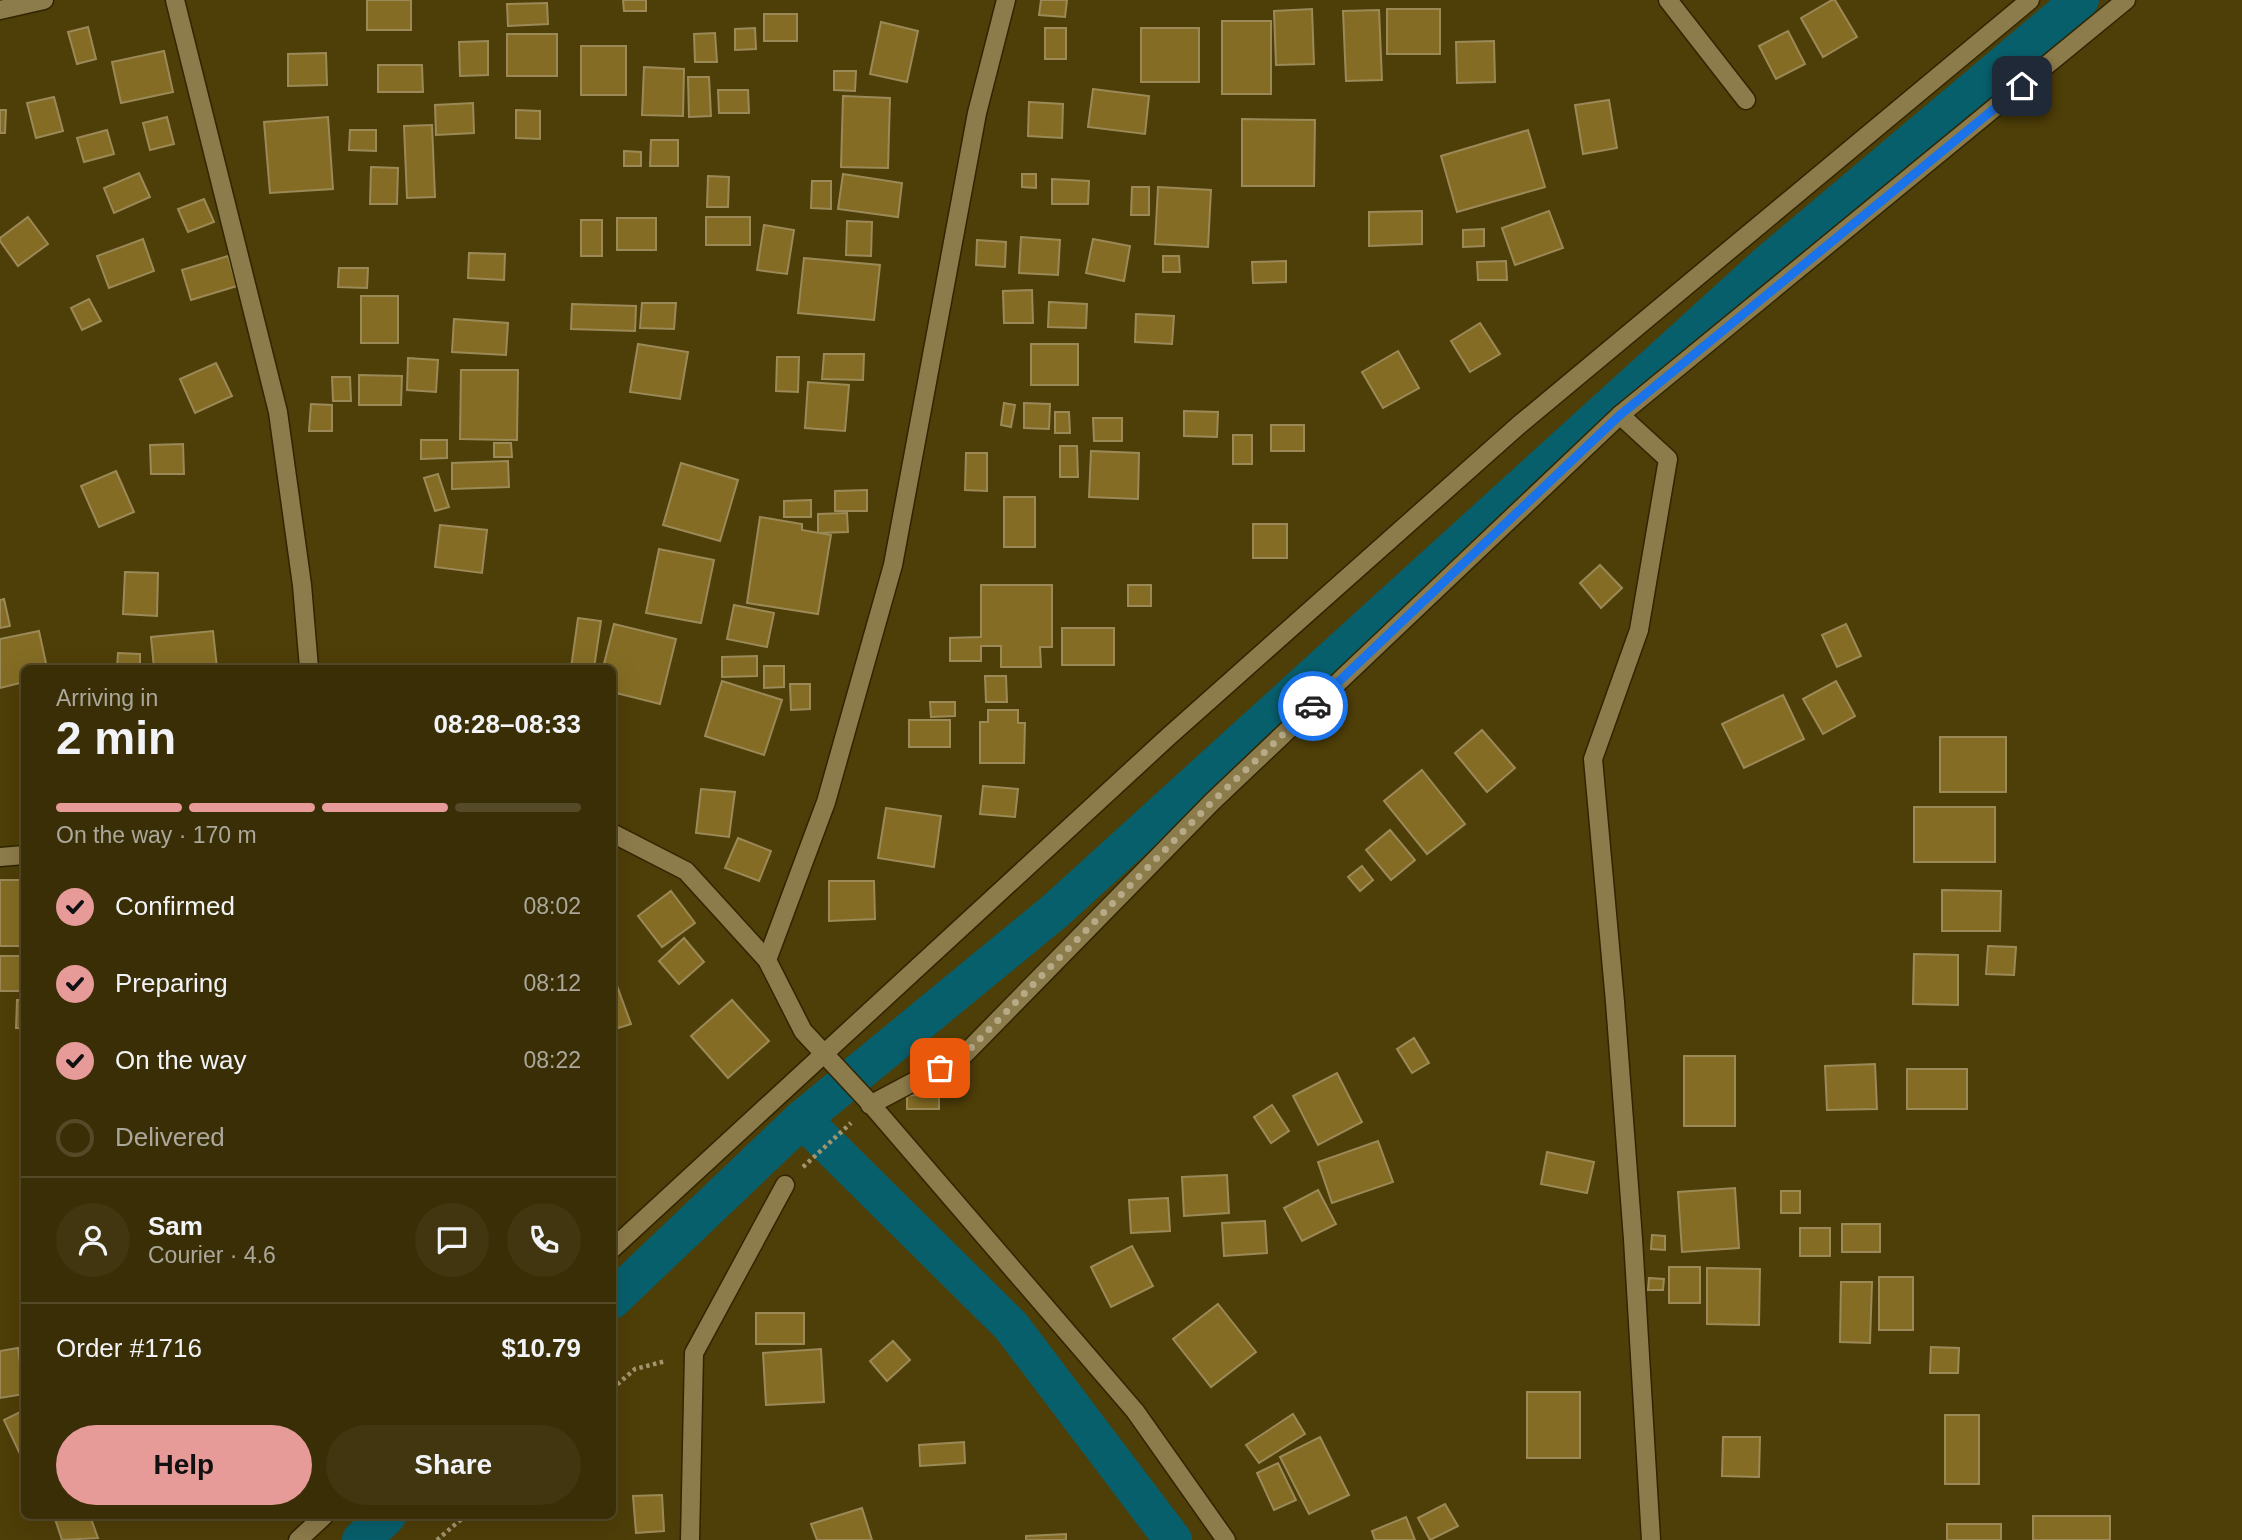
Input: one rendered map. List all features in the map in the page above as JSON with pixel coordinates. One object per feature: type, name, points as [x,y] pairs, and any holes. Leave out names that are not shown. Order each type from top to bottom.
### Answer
[{"type":"street","points":[[0,10],[44,0]]},
{"type":"street","points":[[175,0],[278,412],[302,584],[309,665]]},
{"type":"street","points":[[767,960],[827,802],[892,565],[977,113],[1006,0]]},
{"type":"street","points":[[1668,0],[1746,100]]},
{"type":"street","points":[[616,1245],[826,1055],[1168,737],[1519,425],[2030,0]]},
{"type":"street","points":[[866,1108],[964,1055],[1212,802],[1620,415],[2126,0]]},
{"type":"street","points":[[1620,415],[1668,460],[1639,630],[1593,759],[1633,1239],[1651,1540]]},
{"type":"street","points":[[616,835],[686,871],[767,960],[803,1031],[826,1055],[866,1108],[1135,1410],[1226,1540]]},
{"type":"street","points":[[0,857],[21,855]]},
{"type":"street","points":[[690,1540],[694,1353],[785,1185]]},
{"type":"street","points":[[298,1540],[321,1519]]},
{"type":"path","points":[[785,1185],[866,1108]]},
{"type":"path","points":[[616,1385],[635,1369],[694,1353]]},
{"type":"path","points":[[437,1540],[462,1519]]},
{"type":"building","points":[[367,0],[411,0],[411,30],[367,30]]},
{"type":"building","points":[[623,0],[646,0],[646,11],[624,11]]},
{"type":"building","points":[[1041,0],[1067,0],[1065,17],[1039,15]]},
{"type":"building","points":[[1835,0],[1857,37],[1823,57],[1801,18]]},
{"type":"building","points":[[547,3],[548,24],[508,26],[507,4]]},
{"type":"building","points":[[1312,9],[1314,64],[1276,65],[1274,11]]},
{"type":"building","points":[[1387,9],[1440,9],[1440,54],[1387,54]]},
{"type":"building","points":[[1379,10],[1382,80],[1346,81],[1343,11]]},
{"type":"building","points":[[764,14],[797,14],[797,41],[764,41]]},
{"type":"building","points":[[1222,21],[1271,21],[1271,94],[1222,94]]},
{"type":"building","points":[[881,22],[918,31],[907,82],[870,74]]},
{"type":"building","points":[[88,27],[96,59],[77,64],[68,32]]},
{"type":"building","points":[[755,28],[756,49],[735,50],[735,29]]},
{"type":"building","points":[[1045,28],[1066,28],[1066,59],[1045,59]]},
{"type":"building","points":[[1141,28],[1199,28],[1199,82],[1141,82]]},
{"type":"building","points":[[1788,31],[1805,64],[1776,79],[1759,46]]},
{"type":"building","points":[[715,33],[717,62],[695,62],[694,34]]},
{"type":"building","points":[[507,34],[557,34],[557,76],[507,76]]},
{"type":"building","points":[[488,41],[488,75],[460,76],[459,42]]},
{"type":"building","points":[[1494,41],[1495,82],[1457,83],[1456,42]]},
{"type":"building","points":[[581,46],[626,46],[626,95],[581,95]]},
{"type":"building","points":[[164,51],[173,92],[121,103],[112,62]]},
{"type":"building","points":[[326,53],[327,85],[288,86],[288,54]]},
{"type":"building","points":[[378,65],[422,65],[423,92],[378,92]]},
{"type":"building","points":[[644,67],[684,69],[683,116],[642,115]]},
{"type":"building","points":[[834,71],[856,71],[855,91],[834,90]]},
{"type":"building","points":[[688,77],[709,77],[711,116],[689,117]]},
{"type":"building","points":[[1093,89],[1149,96],[1145,134],[1088,127]]},
{"type":"building","points":[[718,90],[748,90],[749,113],[719,113]]},
{"type":"building","points":[[843,96],[890,98],[888,168],[841,167]]},
{"type":"building","points":[[54,97],[63,131],[36,138],[27,103]]},
{"type":"building","points":[[1609,100],[1617,148],[1583,154],[1575,105]]},
{"type":"building","points":[[1029,102],[1063,104],[1062,138],[1028,136]]},
{"type":"building","points":[[473,103],[474,133],[436,135],[435,105]]},
{"type":"building","points":[[0,110],[6,110],[5,133],[0,133]]},
{"type":"building","points":[[516,110],[540,111],[540,139],[516,138]]},
{"type":"building","points":[[167,117],[174,144],[150,150],[143,123]]},
{"type":"building","points":[[328,117],[333,189],[270,193],[264,122]]},
{"type":"building","points":[[1242,119],[1315,120],[1314,186],[1242,186]]},
{"type":"building","points":[[432,125],[435,197],[407,198],[404,126]]},
{"type":"building","points":[[107,130],[114,154],[84,162],[77,138]]},
{"type":"building","points":[[350,130],[376,130],[376,151],[349,150]]},
{"type":"building","points":[[1528,130],[1545,187],[1457,212],[1441,156]]},
{"type":"building","points":[[651,140],[678,140],[678,166],[650,166]]},
{"type":"building","points":[[624,151],[641,152],[641,166],[624,166]]},
{"type":"building","points":[[371,167],[398,168],[397,204],[370,204]]},
{"type":"building","points":[[139,173],[150,197],[114,213],[104,188]]},
{"type":"building","points":[[843,174],[902,183],[898,217],[838,209]]},
{"type":"building","points":[[1022,174],[1036,174],[1036,188],[1022,187]]},
{"type":"building","points":[[708,176],[729,177],[728,207],[707,207]]},
{"type":"building","points":[[1052,179],[1089,181],[1088,204],[1052,204]]},
{"type":"building","points":[[812,181],[831,181],[831,209],[811,208]]},
{"type":"building","points":[[1132,187],[1149,187],[1149,215],[1131,215]]},
{"type":"building","points":[[1158,187],[1211,190],[1208,247],[1155,244]]},
{"type":"building","points":[[204,199],[214,222],[188,232],[178,209]]},
{"type":"building","points":[[1422,211],[1422,244],[1369,246],[1369,212]]},
{"type":"building","points":[[1549,211],[1563,248],[1515,265],[1502,228]]},
{"type":"building","points":[[28,217],[48,244],[18,266],[0,238]]},
{"type":"building","points":[[706,217],[750,217],[750,245],[706,245]]},
{"type":"building","points":[[617,218],[656,218],[656,250],[617,250]]},
{"type":"building","points":[[581,220],[602,220],[602,256],[581,256]]},
{"type":"building","points":[[847,221],[872,222],[871,256],[846,255]]},
{"type":"building","points":[[764,225],[794,230],[787,274],[757,270]]},
{"type":"building","points":[[1484,229],[1484,246],[1463,247],[1463,230]]},
{"type":"building","points":[[1021,237],[1060,240],[1058,275],[1019,273]]},
{"type":"building","points":[[143,239],[154,271],[109,288],[97,256]]},
{"type":"building","points":[[1093,239],[1130,246],[1124,281],[1086,273]]},
{"type":"building","points":[[977,240],[1006,242],[1005,267],[976,265]]},
{"type":"building","points":[[469,253],[505,254],[504,280],[468,278]]},
{"type":"building","points":[[228,256],[237,286],[191,300],[182,270]]},
{"type":"building","points":[[1163,256],[1179,256],[1180,272],[1163,272]]},
{"type":"building","points":[[804,258],[880,265],[874,320],[798,313]]},
{"type":"building","points":[[1286,261],[1286,282],[1253,283],[1252,262]]},
{"type":"building","points":[[1506,261],[1507,280],[1478,280],[1477,262]]},
{"type":"building","points":[[339,268],[368,268],[367,288],[338,287]]},
{"type":"building","points":[[1032,290],[1033,323],[1004,323],[1003,291]]},
{"type":"building","points":[[361,296],[398,296],[398,343],[361,343]]},
{"type":"building","points":[[89,299],[101,321],[82,330],[71,308]]},
{"type":"building","points":[[1049,302],[1087,304],[1086,328],[1048,327]]},
{"type":"building","points":[[642,303],[676,303],[674,329],[640,328]]},
{"type":"building","points":[[572,304],[636,306],[635,331],[571,329]]},
{"type":"building","points":[[1136,314],[1174,316],[1172,344],[1135,342]]},
{"type":"building","points":[[454,319],[508,323],[506,355],[452,352]]},
{"type":"building","points":[[1480,323],[1500,354],[1470,372],[1451,341]]},
{"type":"building","points":[[638,344],[688,352],[680,399],[630,392]]},
{"type":"building","points":[[1031,344],[1078,344],[1078,385],[1031,385]]},
{"type":"building","points":[[1398,351],[1419,388],[1383,408],[1362,372]]},
{"type":"building","points":[[824,354],[864,354],[863,380],[822,379]]},
{"type":"building","points":[[777,357],[799,357],[798,392],[776,391]]},
{"type":"building","points":[[408,358],[438,360],[436,392],[407,390]]},
{"type":"building","points":[[216,363],[232,396],[195,413],[180,379]]},
{"type":"building","points":[[461,370],[518,370],[517,440],[460,439]]},
{"type":"building","points":[[359,375],[402,376],[401,405],[359,405]]},
{"type":"building","points":[[332,377],[350,377],[351,401],[333,401]]},
{"type":"building","points":[[808,382],[849,385],[845,431],[805,428]]},
{"type":"building","points":[[1004,403],[1015,405],[1011,427],[1001,425]]},
{"type":"building","points":[[1024,403],[1050,404],[1049,429],[1024,428]]},
{"type":"building","points":[[311,404],[332,405],[332,431],[309,431]]},
{"type":"building","points":[[1184,411],[1218,412],[1217,437],[1184,436]]},
{"type":"building","points":[[1055,412],[1069,412],[1070,433],[1055,433]]},
{"type":"building","points":[[1093,418],[1122,418],[1122,441],[1094,441]]},
{"type":"building","points":[[1271,425],[1304,425],[1304,451],[1271,451]]},
{"type":"building","points":[[1233,435],[1252,435],[1252,464],[1233,464]]},
{"type":"building","points":[[421,440],[447,440],[447,458],[421,459]]},
{"type":"building","points":[[494,443],[511,443],[512,457],[494,457]]},
{"type":"building","points":[[183,444],[184,474],[151,474],[150,445]]},
{"type":"building","points":[[1060,446],[1077,446],[1078,477],[1060,477]]},
{"type":"building","points":[[1091,451],[1139,453],[1138,499],[1089,497]]},
{"type":"building","points":[[966,453],[987,453],[987,491],[965,490]]},
{"type":"building","points":[[508,461],[509,487],[452,489],[452,463]]},
{"type":"building","points":[[681,463],[738,480],[720,541],[663,525]]},
{"type":"building","points":[[116,471],[134,512],[99,527],[81,486]]},
{"type":"building","points":[[438,474],[449,507],[435,511],[424,478]]},
{"type":"building","points":[[867,490],[867,511],[835,511],[835,491]]},
{"type":"building","points":[[1004,497],[1035,497],[1035,547],[1004,547]]},
{"type":"building","points":[[811,500],[811,517],[784,517],[784,501]]},
{"type":"building","points":[[847,513],[848,532],[818,533],[818,514]]},
{"type":"building","points":[[760,517],[802,524],[802,530],[831,535],[818,614],[747,603]]},
{"type":"building","points":[[1253,524],[1287,524],[1287,558],[1253,558]]},
{"type":"building","points":[[440,525],[487,530],[482,573],[435,567]]},
{"type":"building","points":[[659,549],[714,560],[701,623],[646,613]]},
{"type":"building","points":[[1600,565],[1622,588],[1601,608],[1580,583]]},
{"type":"building","points":[[125,572],[158,573],[157,616],[123,614]]},
{"type":"building","points":[[981,585],[1052,585],[1052,647],[1040,647],[1041,667],[1001,667],[1001,646],[981,646],[981,661],[950,661],[950,638],[981,637]]},
{"type":"building","points":[[1128,585],[1151,585],[1151,606],[1128,606]]},
{"type":"building","points":[[4,599],[10,626],[0,628],[0,600]]},
{"type":"building","points":[[734,605],[774,613],[767,647],[727,639]]},
{"type":"building","points":[[578,618],[601,621],[594,665],[571,665]]},
{"type":"building","points":[[614,624],[676,639],[660,704],[616,693],[616,665],[604,665]]},
{"type":"building","points":[[1846,624],[1861,656],[1837,667],[1822,635]]},
{"type":"building","points":[[1062,628],[1114,628],[1114,665],[1062,665]]},
{"type":"building","points":[[39,631],[46,665],[21,665],[21,683],[0,688],[0,639]]},
{"type":"building","points":[[213,631],[217,665],[154,665],[151,637]]},
{"type":"building","points":[[118,653],[140,654],[140,665],[117,665]]},
{"type":"building","points":[[757,656],[757,676],[722,677],[722,657]]},
{"type":"building","points":[[764,666],[784,666],[784,687],[764,688]]},
{"type":"building","points":[[985,676],[1006,676],[1007,702],[986,702]]},
{"type":"building","points":[[722,681],[782,700],[764,755],[705,736]]},
{"type":"building","points":[[1836,681],[1855,716],[1823,734],[1803,699]]},
{"type":"building","points":[[790,684],[810,684],[810,709],[791,710]]},
{"type":"building","points":[[1783,695],[1804,739],[1744,768],[1722,724]]},
{"type":"building","points":[[930,702],[955,702],[955,716],[931,717]]},
{"type":"building","points":[[988,710],[1018,710],[1018,723],[1025,723],[1024,763],[980,763],[980,722],[988,722]]},
{"type":"building","points":[[909,720],[950,720],[950,747],[909,747]]},
{"type":"building","points":[[1482,730],[1515,768],[1487,792],[1455,753]]},
{"type":"building","points":[[1940,737],[2006,737],[2006,792],[1940,792]]},
{"type":"building","points":[[1422,770],[1465,824],[1427,854],[1384,801]]},
{"type":"building","points":[[983,786],[1018,789],[1015,817],[980,814]]},
{"type":"building","points":[[701,789],[735,792],[729,837],[696,833]]},
{"type":"building","points":[[1914,807],[1995,807],[1995,862],[1914,862]]},
{"type":"building","points":[[886,808],[941,816],[934,867],[878,858]]},
{"type":"building","points":[[1390,830],[1415,860],[1391,880],[1366,850]]},
{"type":"building","points":[[738,838],[771,851],[759,881],[725,868]]},
{"type":"building","points":[[1362,866],[1373,880],[1360,891],[1348,877]]},
{"type":"building","points":[[0,880],[21,880],[21,946],[0,946]]},
{"type":"building","points":[[829,881],[874,881],[875,919],[829,921]]},
{"type":"building","points":[[1942,890],[2001,891],[2000,931],[1942,931]]},
{"type":"building","points":[[671,891],[695,923],[662,947],[638,916]]},
{"type":"building","points":[[684,938],[704,962],[679,984],[659,961]]},
{"type":"building","points":[[1988,946],[2016,947],[2014,975],[1986,974]]},
{"type":"building","points":[[1914,954],[1958,955],[1958,1005],[1913,1004]]},
{"type":"building","points":[[0,956],[21,956],[21,991],[0,991]]},
{"type":"building","points":[[616,983],[631,1024],[616,1029]]},
{"type":"building","points":[[17,1000],[21,1000],[21,1028],[16,1028]]},
{"type":"building","points":[[732,1000],[769,1041],[728,1078],[691,1036]]},
{"type":"building","points":[[1414,1038],[1429,1063],[1412,1073],[1397,1049]]},
{"type":"building","points":[[1684,1056],[1735,1056],[1735,1126],[1684,1126]]},
{"type":"building","points":[[1875,1064],[1877,1109],[1827,1110],[1825,1066]]},
{"type":"building","points":[[1907,1069],[1967,1069],[1967,1109],[1907,1109]]},
{"type":"building","points":[[1337,1073],[1362,1122],[1318,1145],[1293,1096]]},
{"type":"building","points":[[907,1095],[939,1096],[939,1109],[907,1109]]},
{"type":"building","points":[[1272,1105],[1289,1131],[1271,1143],[1254,1117]]},
{"type":"building","points":[[1378,1141],[1393,1182],[1332,1203],[1318,1162]]},
{"type":"building","points":[[1547,1152],[1594,1162],[1587,1193],[1541,1184]]},
{"type":"building","points":[[1227,1175],[1229,1213],[1184,1216],[1182,1177]]},
{"type":"building","points":[[1735,1188],[1739,1248],[1682,1252],[1678,1192]]},
{"type":"building","points":[[1318,1190],[1336,1224],[1302,1241],[1284,1208]]},
{"type":"building","points":[[1781,1191],[1800,1191],[1800,1213],[1781,1213]]},
{"type":"building","points":[[1168,1198],[1170,1231],[1131,1233],[1129,1200]]},
{"type":"building","points":[[1265,1221],[1267,1253],[1224,1256],[1222,1223]]},
{"type":"building","points":[[1842,1224],[1880,1224],[1880,1252],[1842,1252]]},
{"type":"building","points":[[1800,1228],[1830,1228],[1830,1256],[1800,1256]]},
{"type":"building","points":[[1652,1235],[1665,1236],[1665,1250],[1651,1249]]},
{"type":"building","points":[[1132,1246],[1153,1286],[1111,1307],[1091,1267]]},
{"type":"building","points":[[1669,1267],[1700,1267],[1700,1303],[1669,1303]]},
{"type":"building","points":[[1707,1268],[1760,1269],[1759,1325],[1707,1324]]},
{"type":"building","points":[[1879,1277],[1913,1277],[1913,1330],[1879,1330]]},
{"type":"building","points":[[1649,1278],[1664,1279],[1663,1290],[1648,1290]]},
{"type":"building","points":[[1841,1282],[1872,1282],[1870,1343],[1840,1342]]},
{"type":"building","points":[[1218,1304],[1256,1352],[1211,1387],[1173,1339]]},
{"type":"building","points":[[756,1313],[804,1313],[804,1344],[756,1344]]},
{"type":"building","points":[[893,1341],[910,1360],[887,1381],[870,1361]]},
{"type":"building","points":[[1931,1347],[1959,1348],[1958,1373],[1930,1373]]},
{"type":"building","points":[[18,1348],[21,1394],[0,1398],[0,1351]]},
{"type":"building","points":[[821,1349],[824,1402],[766,1405],[763,1353]]},
{"type":"building","points":[[1527,1392],[1580,1392],[1580,1458],[1527,1458]]},
{"type":"building","points":[[21,1412],[20,1454],[4,1420]]},
{"type":"building","points":[[1293,1414],[1305,1434],[1259,1463],[1246,1445]]},
{"type":"building","points":[[1945,1415],[1979,1415],[1979,1484],[1945,1484]]},
{"type":"building","points":[[1320,1437],[1349,1495],[1309,1514],[1280,1457]]},
{"type":"building","points":[[1723,1437],[1760,1437],[1759,1477],[1722,1476]]},
{"type":"building","points":[[964,1442],[965,1463],[920,1466],[919,1445]]},
{"type":"building","points":[[1278,1463],[1296,1500],[1274,1510],[1257,1473]]},
{"type":"building","points":[[662,1495],[664,1531],[636,1533],[633,1496]]},
{"type":"building","points":[[1445,1504],[1458,1526],[1430,1540],[1418,1518]]},
{"type":"building","points":[[862,1508],[872,1540],[817,1540],[811,1524]]},
{"type":"building","points":[[2033,1516],[2110,1516],[2110,1540],[2033,1540]]},
{"type":"building","points":[[1406,1517],[1415,1540],[1375,1540],[1372,1531]]},
{"type":"building","points":[[55,1519],[91,1519],[98,1538],[62,1540]]},
{"type":"building","points":[[1947,1524],[2001,1524],[2001,1540],[1947,1540]]},
{"type":"building","points":[[1066,1534],[1066,1540],[1026,1540],[1026,1536]]},
{"type":"waterway","points":[[616,1296],[802,1119],[1055,911],[1766,265],[2080,0]]},
{"type":"waterway","points":[[802,1119],[1011,1326],[1173,1540]]},
{"type":"waterway","points":[[361,1540],[384,1519]]},
{"type":"way so far","points":[[940,1068],[964,1055],[1212,802],[1313,706]]},
{"type":"route","points":[[1313,706],[1620,415],[2022,86]]}]
